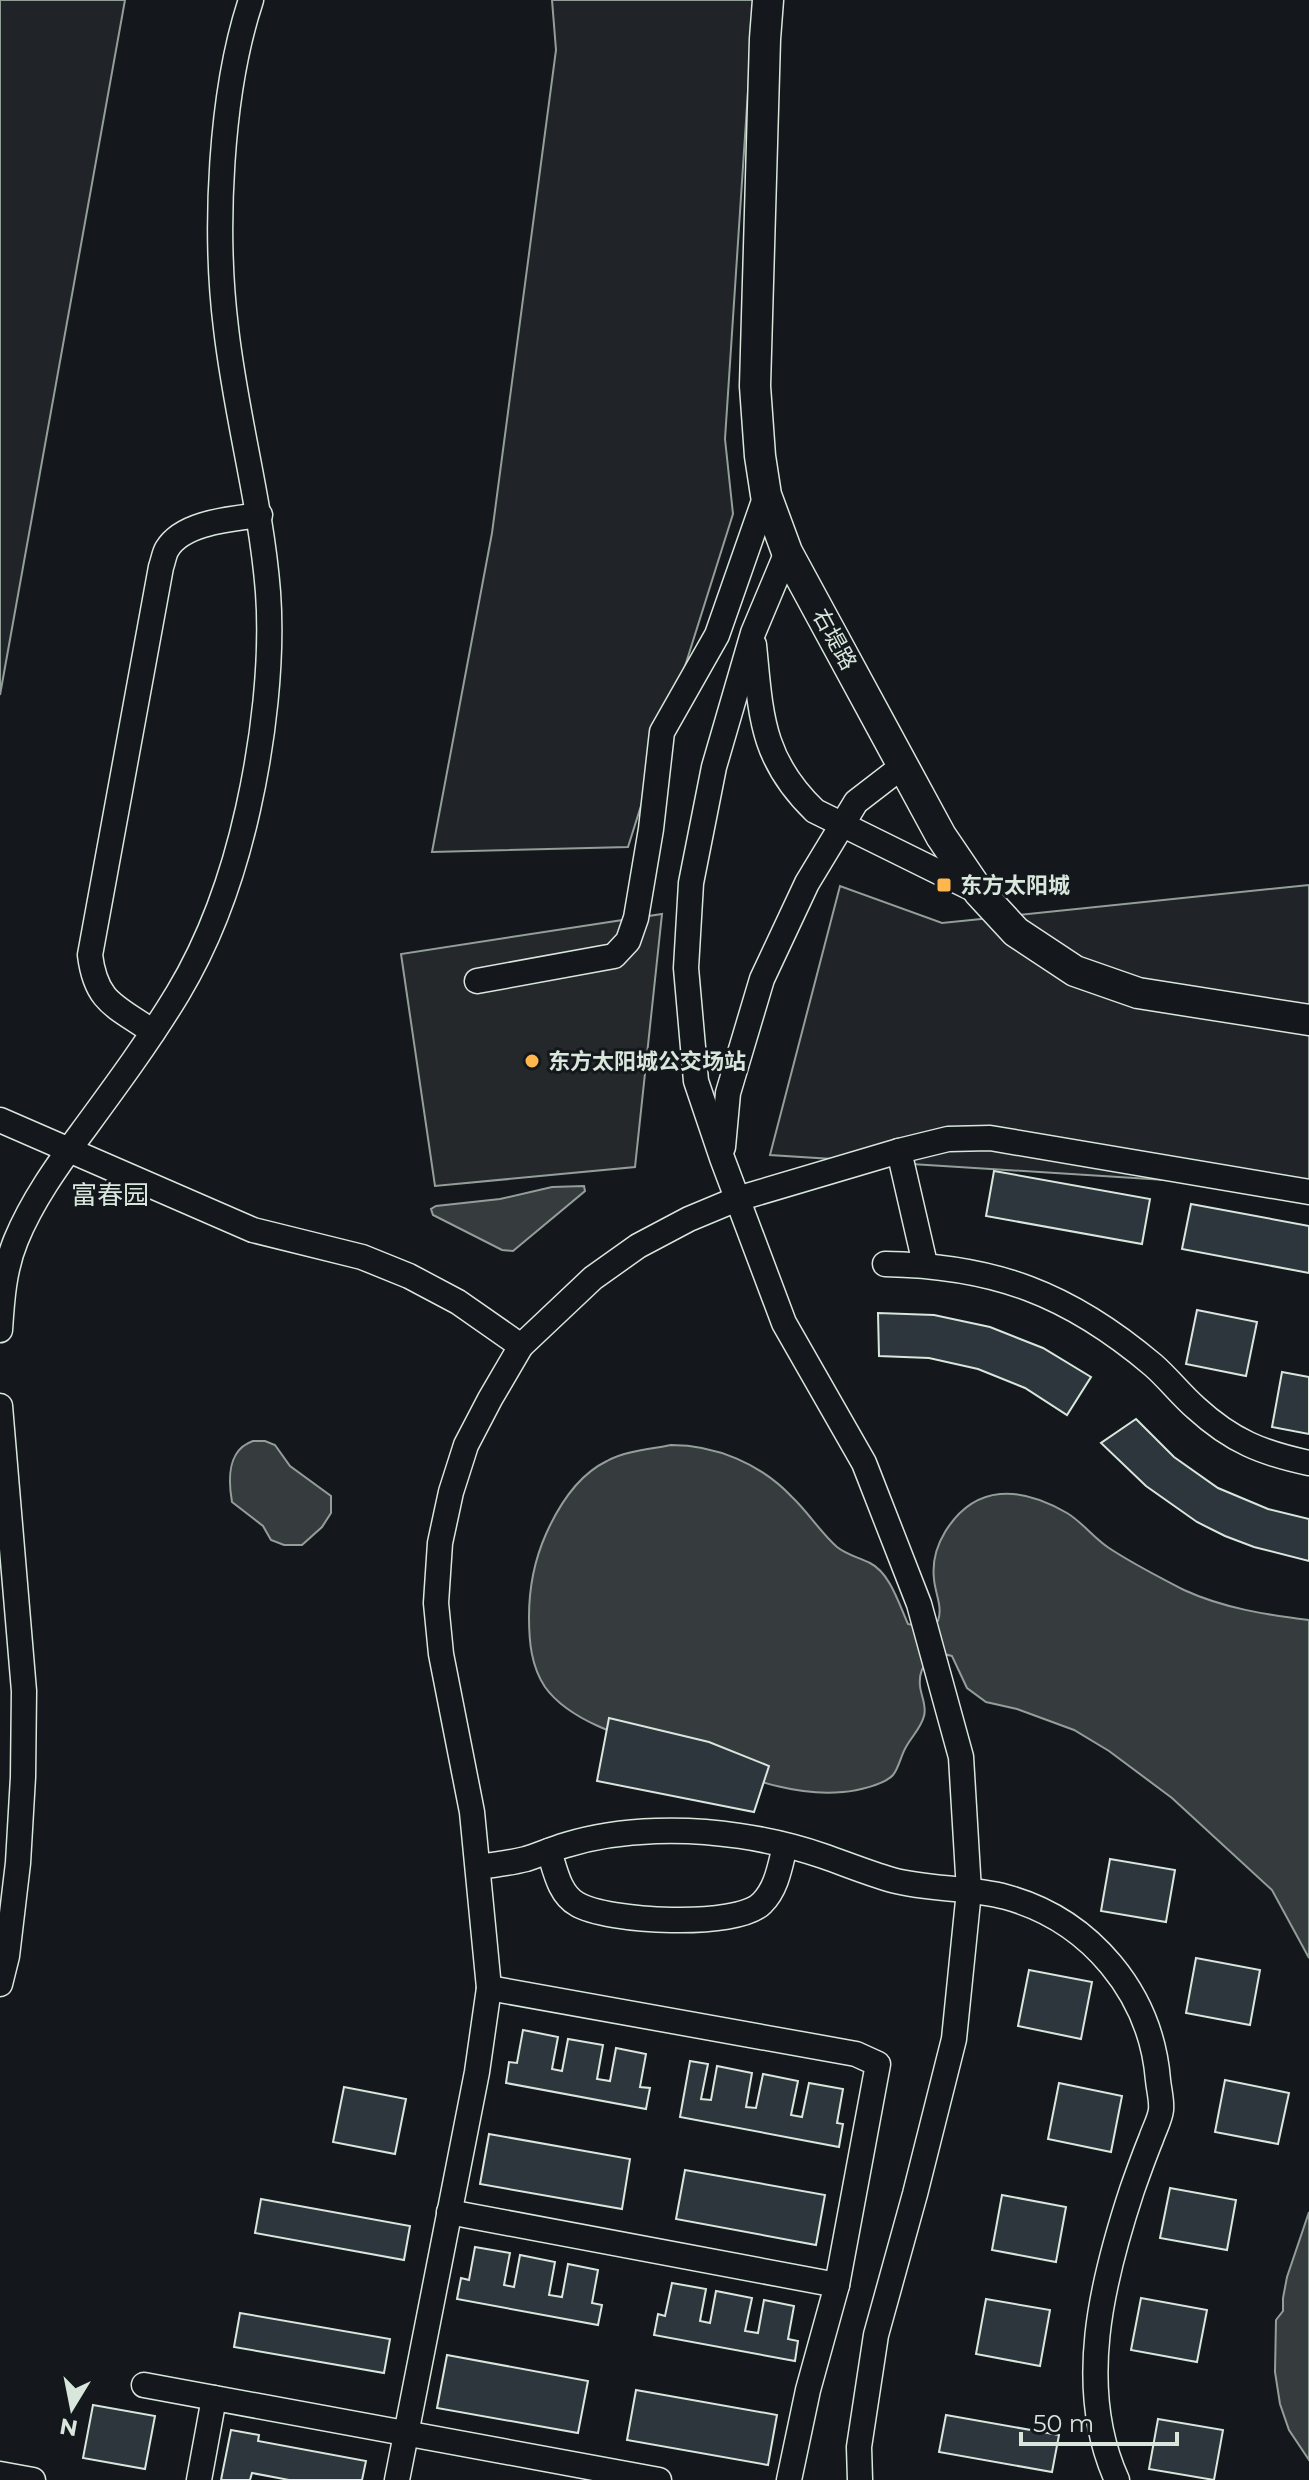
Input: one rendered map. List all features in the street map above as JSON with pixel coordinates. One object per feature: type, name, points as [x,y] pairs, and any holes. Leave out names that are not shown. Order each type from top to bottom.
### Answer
[{"type":"main road","name":"右堤路","points":[[768,0],[755,386],[766,495],[787,552],[941,836],[979,892],[1016,932],[1075,971],[1138,993],[1309,1020]]},
{"type":"street","points":[[0,1330],[3,1288],[15,1241],[38,1197],[153,1032],[179,991],[209,931],[232,867],[262,733],[269,597],[260,515],[225,326],[221,236],[223,155],[233,74],[251,0]]},
{"type":"street","points":[[477,981],[614,956],[628,941],[636,918],[643,876],[662,732],[717,635],[766,495]]},
{"type":"street","points":[[153,1032],[104,997],[93,978],[90,955],[161,567],[167,548],[183,533],[216,521],[260,515]]},
{"type":"street","points":[[787,552],[753,633],[714,767],[691,883],[686,968],[696,1081],[784,1323],[864,1463],[919,1604],[961,1757],[969,1891],[954,2039],[876,2335],[859,2447],[860,2480]]},
{"type":"street","points":[[753,633],[762,720],[775,759],[796,793],[815,811],[979,892]]},
{"type":"street","points":[[722,1158],[728,1093],[762,979],[807,883],[856,802],[904,765]]},
{"type":"street","points":[[0,1120],[253,1230],[362,1257],[409,1276],[458,1302],[521,1346]]},
{"type":"street","points":[[397,2480],[477,2072],[489,1988],[472,1812],[441,1654],[436,1603],[440,1543],[451,1492],[466,1445],[521,1346],[593,1278],[638,1246],[689,1219],[737,1199],[948,1139],[990,1138],[1309,1192]]},
{"type":"street","points":[[899,1151],[925,1264]]},
{"type":"street","points":[[885,1264],[925,1264],[980,1273],[1070,1306],[1105,1327],[1156,1367],[1195,1408],[1230,1437],[1273,1455],[1309,1463]]},
{"type":"street","points":[[0,1406],[4,1504],[24,1691],[12,1710],[23,1777],[18,1863],[6,1910],[7,1956],[0,1984]]},
{"type":"street","points":[[478,1867],[524,1859],[608,1835],[657,1831],[706,1832],[821,1855],[902,1882],[1004,1896],[1050,1913],[1089,1940],[1120,1975],[1143,2015],[1157,2061],[1161,2112],[1118,2233],[1104,2286],[1096,2356],[1096,2391],[1103,2438],[1117,2480]]},
{"type":"street","points":[[549,1851],[564,1893],[577,1905],[609,1914],[670,1921],[735,1917],[761,1905],[774,1887],[785,1846]]},
{"type":"street","points":[[489,1988],[856,2054],[878,2064],[837,2285],[808,2390],[789,2480]]},
{"type":"street","points":[[449,2212],[837,2285]]},
{"type":"street","points":[[144,2385],[599,2475],[659,2480]]},
{"type":"street","points":[[199,2480],[214,2398]]},
{"type":"street","points":[[0,2474],[33,2480]]},
{"type":"shaded area","points":[[0,0],[125,0],[0,695]]},
{"type":"shaded area","points":[[552,0],[754,0],[725,439],[733,514],[628,847],[432,852],[492,533],[556,50]]},
{"type":"shaded area","points":[[1309,885],[1309,1189],[770,1155],[840,886],[942,923]]},
{"type":"shaded area","name":"东方太阳城公交场站","points":[[662,914],[635,1167],[435,1186],[401,954]]},
{"type":"shaded area","points":[[584,1186],[585,1191],[513,1251],[502,1250],[433,1215],[431,1209],[500,1199],[552,1187]]},
{"type":"shaded area","points":[[253,1441],[275,1445],[290,1466],[331,1496],[331,1513],[322,1527],[302,1545],[284,1545],[271,1540],[263,1526],[232,1502],[231,1466],[238,1451]]},
{"type":"shaded area","points":[[671,1445],[705,1448],[721,1453],[752,1466],[780,1485],[837,1547],[870,1563],[883,1574],[908,1624],[920,1627],[938,1621],[940,1610],[934,1567],[937,1549],[945,1532],[970,1505],[1000,1494],[1016,1494],[1050,1504],[1072,1517],[1118,1554],[1184,1590],[1245,1610],[1309,1620],[1309,1958],[1272,1890],[1172,1798],[1109,1751],[1074,1730],[1017,1709],[986,1702],[967,1688],[952,1656],[938,1655],[928,1661],[921,1672],[924,1716],[893,1775],[877,1785],[849,1791],[805,1791],[750,1778],[614,1733],[575,1714],[558,1701],[545,1687],[537,1671],[530,1635],[531,1585],[546,1534],[570,1493],[597,1467],[622,1455]]},
{"type":"shaded area","points":[[1309,2212],[1309,2460],[1289,2430],[1280,2404],[1275,2372],[1276,2320],[1283,2311],[1287,2277]]},
{"type":"building","points":[[994,1171],[1150,1199],[1142,1244],[986,1216]]},
{"type":"building","points":[[1191,1204],[1309,1226],[1309,1273],[1182,1249]]},
{"type":"building","points":[[1197,1310],[1257,1322],[1246,1376],[1186,1364]]},
{"type":"building","points":[[878,1313],[934,1315],[990,1327],[1043,1348],[1091,1377],[1067,1415],[1025,1388],[978,1369],[929,1358],[879,1356]]},
{"type":"building","points":[[1282,1372],[1309,1377],[1309,1434],[1272,1427]]},
{"type":"building","points":[[1136,1419],[1174,1457],[1218,1488],[1268,1509],[1309,1519],[1309,1561],[1225,1536],[1197,1522],[1146,1486],[1101,1443]]},
{"type":"building","points":[[609,1718],[709,1742],[769,1766],[754,1812],[597,1781]]},
{"type":"building","points":[[1110,1859],[1175,1870],[1166,1922],[1101,1911]]},
{"type":"building","points":[[1196,1958],[1260,1970],[1250,2025],[1186,2013]]},
{"type":"building","points":[[1029,1970],[1092,1982],[1081,2039],[1018,2026]]},
{"type":"building","points":[[523,2030],[558,2037],[552,2069],[562,2071],[568,2039],[603,2045],[597,2079],[610,2081],[616,2048],[646,2054],[640,2087],[650,2088],[646,2109],[506,2083],[509,2062],[517,2063]]},
{"type":"building","points":[[690,2061],[708,2064],[701,2099],[711,2100],[717,2066],[752,2073],[746,2107],[756,2108],[763,2074],[798,2081],[791,2115],[802,2117],[809,2083],[843,2089],[837,2123],[843,2124],[839,2147],[680,2117]]},
{"type":"building","points":[[1225,2080],[1289,2093],[1278,2144],[1215,2132]]},
{"type":"building","points":[[1059,2083],[1122,2096],[1111,2152],[1048,2139]]},
{"type":"building","points":[[344,2087],[406,2099],[395,2154],[333,2142]]},
{"type":"building","points":[[489,2134],[630,2159],[622,2209],[480,2184]]},
{"type":"building","points":[[685,2170],[825,2195],[816,2245],[676,2219]]},
{"type":"building","points":[[1170,2188],[1236,2200],[1227,2250],[1160,2238]]},
{"type":"building","points":[[1002,2195],[1066,2207],[1056,2262],[992,2250]]},
{"type":"building","points":[[261,2199],[410,2226],[404,2260],[255,2233]]},
{"type":"building","points":[[475,2247],[510,2253],[504,2285],[514,2287],[520,2255],[555,2262],[549,2295],[562,2297],[568,2264],[598,2270],[592,2303],[602,2305],[598,2325],[457,2299],[461,2278],[469,2280]]},
{"type":"building","points":[[672,2283],[706,2289],[700,2321],[710,2323],[716,2291],[752,2298],[745,2331],[758,2333],[764,2300],[794,2306],[788,2339],[798,2341],[795,2361],[654,2335],[658,2314],[665,2316]]},
{"type":"building","points":[[1141,2298],[1207,2310],[1197,2362],[1131,2350]]},
{"type":"building","points":[[986,2299],[1050,2310],[1040,2366],[976,2354]]},
{"type":"building","points":[[240,2313],[390,2339],[384,2373],[234,2347]]},
{"type":"building","points":[[447,2355],[588,2381],[578,2433],[437,2408]]},
{"type":"building","points":[[636,2390],[777,2415],[768,2465],[627,2440]]},
{"type":"building","points":[[93,2405],[155,2416],[145,2469],[83,2458]]},
{"type":"building","points":[[946,2415],[1059,2435],[1052,2472],[939,2452]]},
{"type":"building","points":[[1158,2419],[1223,2430],[1214,2480],[1149,2469]]},
{"type":"building","points":[[231,2430],[259,2435],[258,2441],[366,2461],[362,2480],[289,2480],[252,2473],[250,2480],[221,2480]]},
{"type":"place","name":"东方太阳城","points":[[944,885]]},
{"type":"place","name":"东方太阳城公交场站","points":[[532,1061]]},
{"type":"district","name":"富春园","points":[[110,1195]]}]
